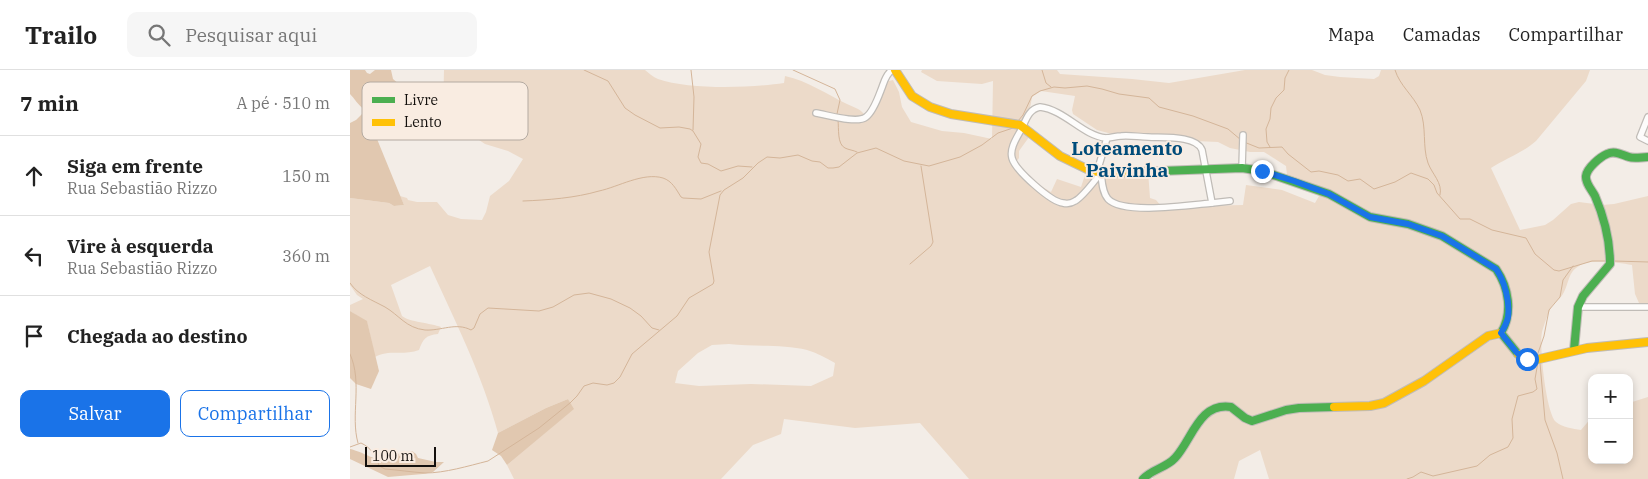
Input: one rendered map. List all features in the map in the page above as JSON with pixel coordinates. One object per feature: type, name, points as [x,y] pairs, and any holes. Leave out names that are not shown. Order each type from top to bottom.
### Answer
[{"type":"street","points":[[816,113],[855,120],[865,118],[872,110],[887,74],[893,70],[912,96],[930,107],[951,114],[1011,123],[1023,127],[1064,159],[1099,173],[1242,168],[1262,171],[1294,181],[1329,194],[1370,217],[1408,224],[1442,236],[1496,269],[1504,286],[1508,311],[1508,318],[1501,333]]},
{"type":"street","points":[[1107,138],[1099,173],[1074,201],[1063,203],[1057,201],[1031,182],[1012,160],[1012,150],[1030,113],[1040,107],[1059,113],[1084,129],[1107,138],[1128,136],[1174,138],[1189,141],[1200,147],[1212,203]]},
{"type":"street","points":[[1648,117],[1640,137],[1648,141]]},
{"type":"street","points":[[1242,168],[1243,135]]},
{"type":"street","points":[[1574,350],[1578,307],[1583,296],[1609,267],[1610,262],[1597,202],[1586,176],[1594,165],[1608,153],[1615,152],[1630,158],[1648,157]]},
{"type":"street","points":[[1099,173],[1106,196],[1119,206],[1136,208],[1230,201]]},
{"type":"street","points":[[1578,307],[1648,307]]},
{"type":"street","points":[[1501,333],[1517,353],[1527,359],[1541,360],[1574,350],[1648,342]]},
{"type":"street","points":[[1143,479],[1150,472],[1176,458],[1192,429],[1205,414],[1215,409],[1230,406],[1236,408],[1248,420],[1252,421],[1299,408],[1377,405],[1424,381],[1488,336],[1501,333]]},
{"type":"shaded area","points":[[350,70],[365,70],[370,74],[375,70],[391,70],[393,79],[396,82],[362,82],[362,108],[350,94]]},
{"type":"shaded area","points":[[444,70],[645,70],[656,78],[671,83],[720,87],[784,83],[785,76],[809,84],[858,109],[864,114],[869,114],[885,82],[893,80],[899,92],[902,107],[911,122],[942,131],[964,133],[992,139],[993,81],[982,84],[937,81],[921,72],[922,70],[1057,70],[1060,74],[1169,83],[1245,70],[1312,70],[1325,75],[1374,79],[1379,76],[1381,70],[1590,70],[1586,81],[1536,141],[1526,149],[1491,168],[1520,230],[1545,225],[1571,204],[1579,202],[1602,205],[1614,204],[1648,196],[1648,304],[1639,303],[1635,294],[1632,265],[1605,262],[1584,264],[1575,268],[1563,294],[1551,307],[1541,340],[1546,393],[1552,416],[1561,425],[1581,430],[1588,422],[1588,464],[1633,464],[1633,402],[1648,397],[1648,479],[1269,479],[1260,450],[1239,461],[1234,479],[1153,479],[1151,472],[1141,479],[969,479],[920,423],[855,428],[784,419],[781,434],[753,445],[721,479],[514,479],[507,465],[573,409],[568,399],[546,408],[498,433],[476,369],[430,266],[391,285],[402,316],[410,320],[441,327],[438,334],[426,338],[419,350],[385,353],[375,357],[367,322],[350,311],[350,305],[363,299],[357,295],[350,285],[350,198],[389,203],[394,206],[404,205],[400,196],[417,202],[437,202],[448,215],[461,219],[482,220],[490,196],[509,181],[523,159],[508,151],[485,144],[479,140],[528,140],[528,82],[444,82]],"holes":[[[1041,91],[1075,96],[1073,114],[1097,130],[1127,138],[1218,142],[1230,148],[1250,152],[1264,152],[1286,166],[1287,175],[1323,189],[1315,203],[1282,190],[1246,185],[1243,205],[1162,207],[1156,200],[1150,198],[1148,171],[1087,169],[1081,187],[1057,179],[1051,192],[1029,179],[1014,165],[1019,158],[1019,151],[1032,133],[1024,124],[1029,114],[1032,97]],[[712,345],[788,347],[807,350],[835,363],[833,376],[811,386],[751,384],[699,386],[675,383],[678,371],[698,353]]]},
{"type":"shaded area","points":[[362,114],[362,140],[377,140],[404,205],[394,206],[389,203],[350,198],[350,123]]},
{"type":"shaded area","points":[[350,311],[367,321],[379,371],[371,389],[356,384],[350,378]]},
{"type":"shaded area","points":[[568,399],[574,409],[507,465],[501,456],[492,450],[498,433],[546,408]]},
{"type":"shaded area","points":[[350,449],[386,463],[397,454],[412,451],[418,458],[444,462],[433,472],[388,477],[350,459]]},
{"type":"waterway","points":[[584,70],[608,81],[625,108],[635,115],[660,128],[679,127],[693,131],[701,144],[698,157],[701,163],[708,164],[721,171],[738,166],[752,167]]},
{"type":"waterway","points":[[691,70],[694,97],[693,130]]},
{"type":"waterway","points":[[793,70],[835,89],[840,100],[837,114]]},
{"type":"waterway","points":[[1042,70],[1046,83],[1051,87]]},
{"type":"waterway","points":[[1270,147],[1267,142],[1266,129],[1270,119],[1271,108],[1276,98],[1284,90],[1285,78],[1289,70]]},
{"type":"waterway","points":[[1395,70],[1400,81],[1420,110],[1426,157],[1439,183],[1440,195]]},
{"type":"waterway","points":[[1018,121],[1032,96],[1040,91],[1054,87],[1087,86],[1119,94],[1149,98],[1159,107],[1193,116],[1228,129],[1241,140]]},
{"type":"waterway","points":[[838,120],[842,146],[857,152]]},
{"type":"waterway","points":[[350,447],[361,443],[370,449],[375,455],[379,466],[385,469],[425,473],[465,467],[488,461],[539,428],[570,403],[584,386],[593,383],[607,385],[614,383],[620,377],[632,354],[677,316],[689,298],[713,284],[709,252],[720,195],[767,157],[780,158],[798,155],[820,162],[828,168],[833,168],[839,167],[857,153],[876,148],[904,161],[929,166],[960,157],[982,145],[998,133],[1013,128]]},
{"type":"waterway","points":[[1244,142],[1259,148],[1282,147],[1311,172],[1319,171],[1338,175],[1348,181],[1360,179],[1374,189],[1395,182],[1411,173],[1428,179],[1434,185],[1437,193],[1460,219],[1470,219],[1492,230],[1526,238],[1535,254],[1554,270],[1559,271],[1592,261],[1607,261]]},
{"type":"waterway","points":[[910,264],[931,246],[933,242],[921,166]]},
{"type":"waterway","points":[[523,201],[581,195],[647,177],[666,179],[683,198],[701,199],[721,191]]},
{"type":"waterway","points":[[1614,261],[1648,262]]},
{"type":"waterway","points":[[1537,356],[1544,336],[1549,310],[1560,297],[1563,280],[1573,266]]},
{"type":"waterway","points":[[350,283],[361,294],[390,310],[418,329],[431,330],[460,327],[471,330],[474,328],[480,314],[488,308],[539,311],[553,307],[574,295],[589,293],[611,299],[630,308],[652,328],[659,330]]},
{"type":"waterway","points":[[350,354],[356,376],[355,421],[358,443]]},
{"type":"waterway","points":[[1407,479],[1421,472],[1433,476],[1477,466],[1490,455],[1508,447],[1513,438],[1512,419],[1518,396],[1537,389],[1535,379],[1538,362]]},
{"type":"waterway","points":[[1540,363],[1545,420],[1557,453],[1563,479]]},
{"type":"traffic: fast","points":[[1574,350],[1578,307],[1583,296],[1610,264],[1608,238],[1604,221],[1587,181],[1587,173],[1591,166],[1604,155],[1610,153],[1633,158],[1648,157]]},
{"type":"traffic: fast","points":[[1133,172],[1242,168],[1262,171],[1329,194],[1370,217],[1408,224],[1442,236],[1496,269],[1504,284],[1508,301],[1507,317],[1501,333],[1518,354]]},
{"type":"traffic: fast","points":[[1143,479],[1175,458],[1197,424],[1211,410],[1220,407],[1231,407],[1252,421],[1286,410],[1334,407]]},
{"type":"traffic: slow","points":[[895,70],[912,96],[930,107],[951,114],[1020,125],[1060,156],[1091,171],[1109,173],[1133,172]]},
{"type":"traffic: slow","points":[[1334,407],[1370,406],[1384,403],[1424,381],[1488,336],[1501,333]]},
{"type":"traffic: slow","points":[[1518,354],[1535,360],[1587,348],[1648,342]]},
{"type":"district","name":"Loteamento Paivinha","points":[[1127,159]]},
{"type":"route","points":[[1262,171],[1329,194],[1370,217],[1408,224],[1442,236],[1496,269],[1504,286],[1508,311],[1508,318],[1501,333],[1517,353],[1527,359]]}]
